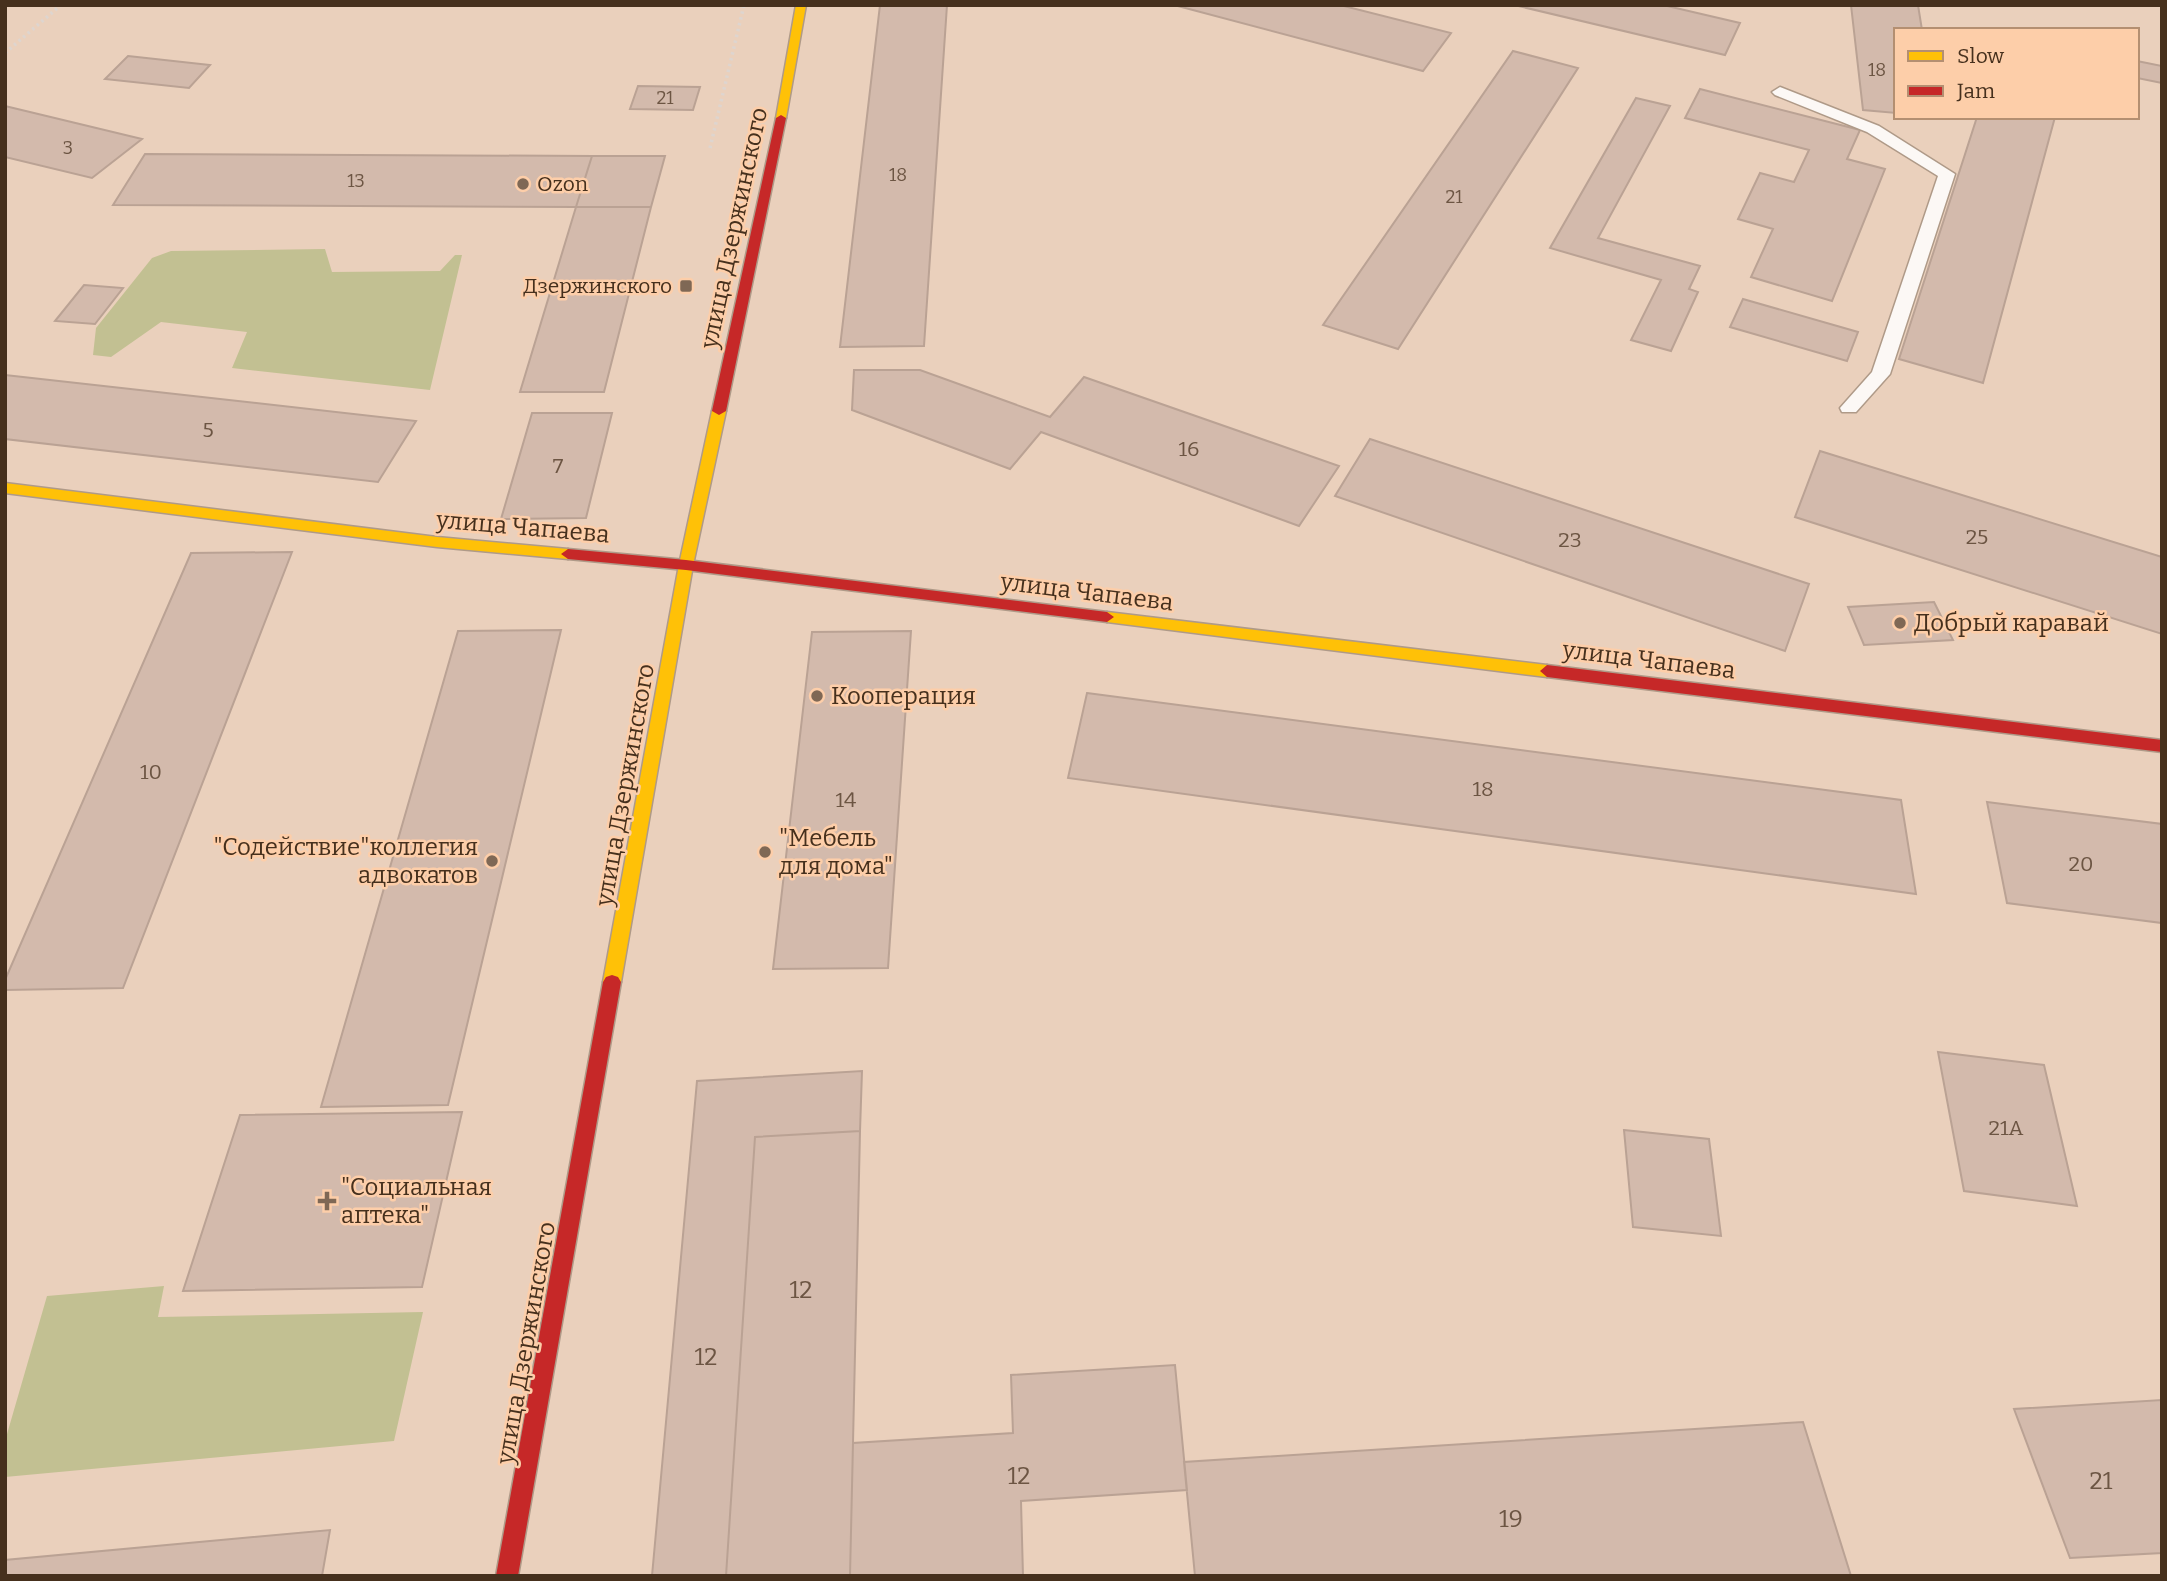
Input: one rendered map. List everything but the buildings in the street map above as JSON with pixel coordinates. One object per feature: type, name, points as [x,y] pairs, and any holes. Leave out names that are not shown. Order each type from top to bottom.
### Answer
[{"type":"street","name":"улица Дзержинского","points":[[506,1576],[686,565],[775,148],[801,5]]},
{"type":"street","name":"улица Чапаева","points":[[5,488],[437,542],[686,565],[2162,746]]},
{"type":"lane","points":[[1780,92],[1873,130],[1947,174],[1881,374],[1849,408]]},
{"type":"path","points":[[5,53],[61,5]]},
{"type":"path","points":[[710,148],[744,5]]},
{"type":"shaded area","points":[[325,249],[332,272],[440,271],[455,255],[462,255],[430,390],[232,368],[247,332],[161,322],[111,357],[93,355],[96,328],[152,258],[171,251]]},
{"type":"shaded area","points":[[164,1286],[158,1317],[423,1312],[394,1441],[5,1477],[5,1441],[47,1296]]},
{"type":"traffic: slow","points":[[781,118],[801,5]]},
{"type":"traffic: slow","points":[[612,982],[686,565],[719,411]]},
{"type":"traffic: slow","points":[[5,488],[437,542],[568,554]]},
{"type":"traffic: slow","points":[[1107,617],[1547,671]]},
{"type":"traffic: jam","points":[[719,411],[781,118]]},
{"type":"traffic: jam","points":[[568,554],[686,565],[1107,617]]},
{"type":"traffic: jam","points":[[1547,671],[2162,746]]},
{"type":"traffic: jam","points":[[507,1576],[612,982]]},
{"type":"place","name":"Ozon","points":[[523,184]]},
{"type":"place","name":"Дзержинского","points":[[686,286]]},
{"type":"place","name":"Добрый каравай","points":[[1900,623]]},
{"type":"place","name":"Кооперация","points":[[817,696]]},
{"type":"place","name":"\"Мебель для дома\"","points":[[765,852]]},
{"type":"place","name":"\"Содействие\"коллегия адвокатов","points":[[492,861]]},
{"type":"place","name":"\"Социальная аптека\"","points":[[327,1201]]}]
